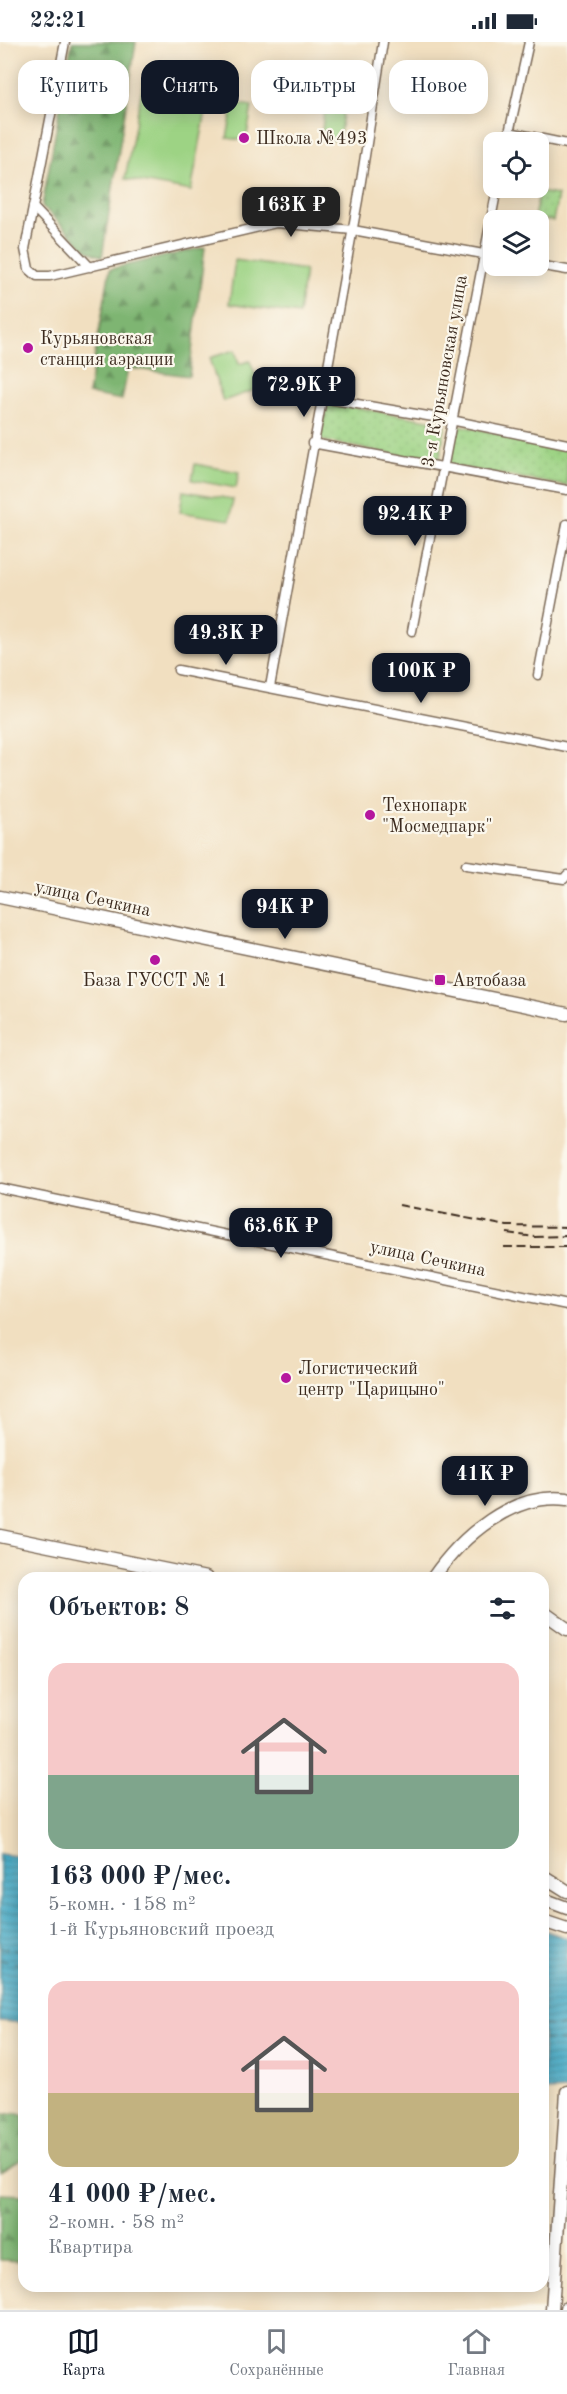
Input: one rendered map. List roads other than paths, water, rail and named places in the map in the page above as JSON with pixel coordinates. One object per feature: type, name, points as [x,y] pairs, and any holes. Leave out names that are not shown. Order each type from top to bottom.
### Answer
[{"type":"street","points":[[65,42],[25,249],[29,269],[37,276],[50,276],[276,223],[353,230],[483,254]]},
{"type":"street","points":[[270,687],[312,443],[353,230],[383,42]]},
{"type":"street","points":[[509,132],[529,42]]},
{"type":"street","points":[[549,140],[567,144]]},
{"type":"street","points":[[33,207],[90,267]]},
{"type":"street","name":"3-я Курьяновская улица","points":[[412,631],[483,254]]},
{"type":"street","points":[[549,267],[567,270]]},
{"type":"street","points":[[322,398],[451,420],[567,444]]},
{"type":"street","points":[[312,443],[567,490]]},
{"type":"street","points":[[538,675],[567,524]]},
{"type":"street","points":[[178,670],[567,747]]},
{"type":"street","points":[[466,865],[564,879],[567,875]]},
{"type":"street","name":"улица Сечкина","points":[[0,897],[566,1014]]},
{"type":"street","name":"улица Сечкина","points":[[0,1188],[567,1305]]},
{"type":"street","points":[[438,1572],[463,1542],[510,1509],[533,1500],[567,1499]]},
{"type":"street","points":[[0,1536],[177,1572]]},
{"type":"street","points":[[549,1616],[567,1629]]},
{"type":"street","points":[[549,1880],[567,1891]]},
{"type":"street","points":[[549,1901],[567,1908]]},
{"type":"street","points":[[549,1924],[567,1929]]},
{"type":"street","points":[[552,2310],[567,2092]]},
{"type":"water","points":[[0,1854],[18,1856],[18,2022],[0,2021]]},
{"type":"water","points":[[549,1932],[567,1938],[567,2090],[549,2091]]},
{"type":"railway","points":[[399,1205],[507,1226],[567,1227]]},
{"type":"railway","points":[[507,1233],[535,1237],[567,1236]]},
{"type":"railway","points":[[504,1247],[567,1247]]},
{"type":"place","name":"Школа №493","points":[[244,138]]},
{"type":"place","name":"Курьяновская станция аэрации","points":[[28,348]]},
{"type":"place","name":"Технопарк \"Мосмедпарк\"","points":[[370,815]]},
{"type":"place","name":"База ГУССТ № 1","points":[[155,960]]},
{"type":"place","name":"Автобаза","points":[[440,980]]},
{"type":"place","name":"Логистический центр \"Царицыно\"","points":[[286,1378]]}]
